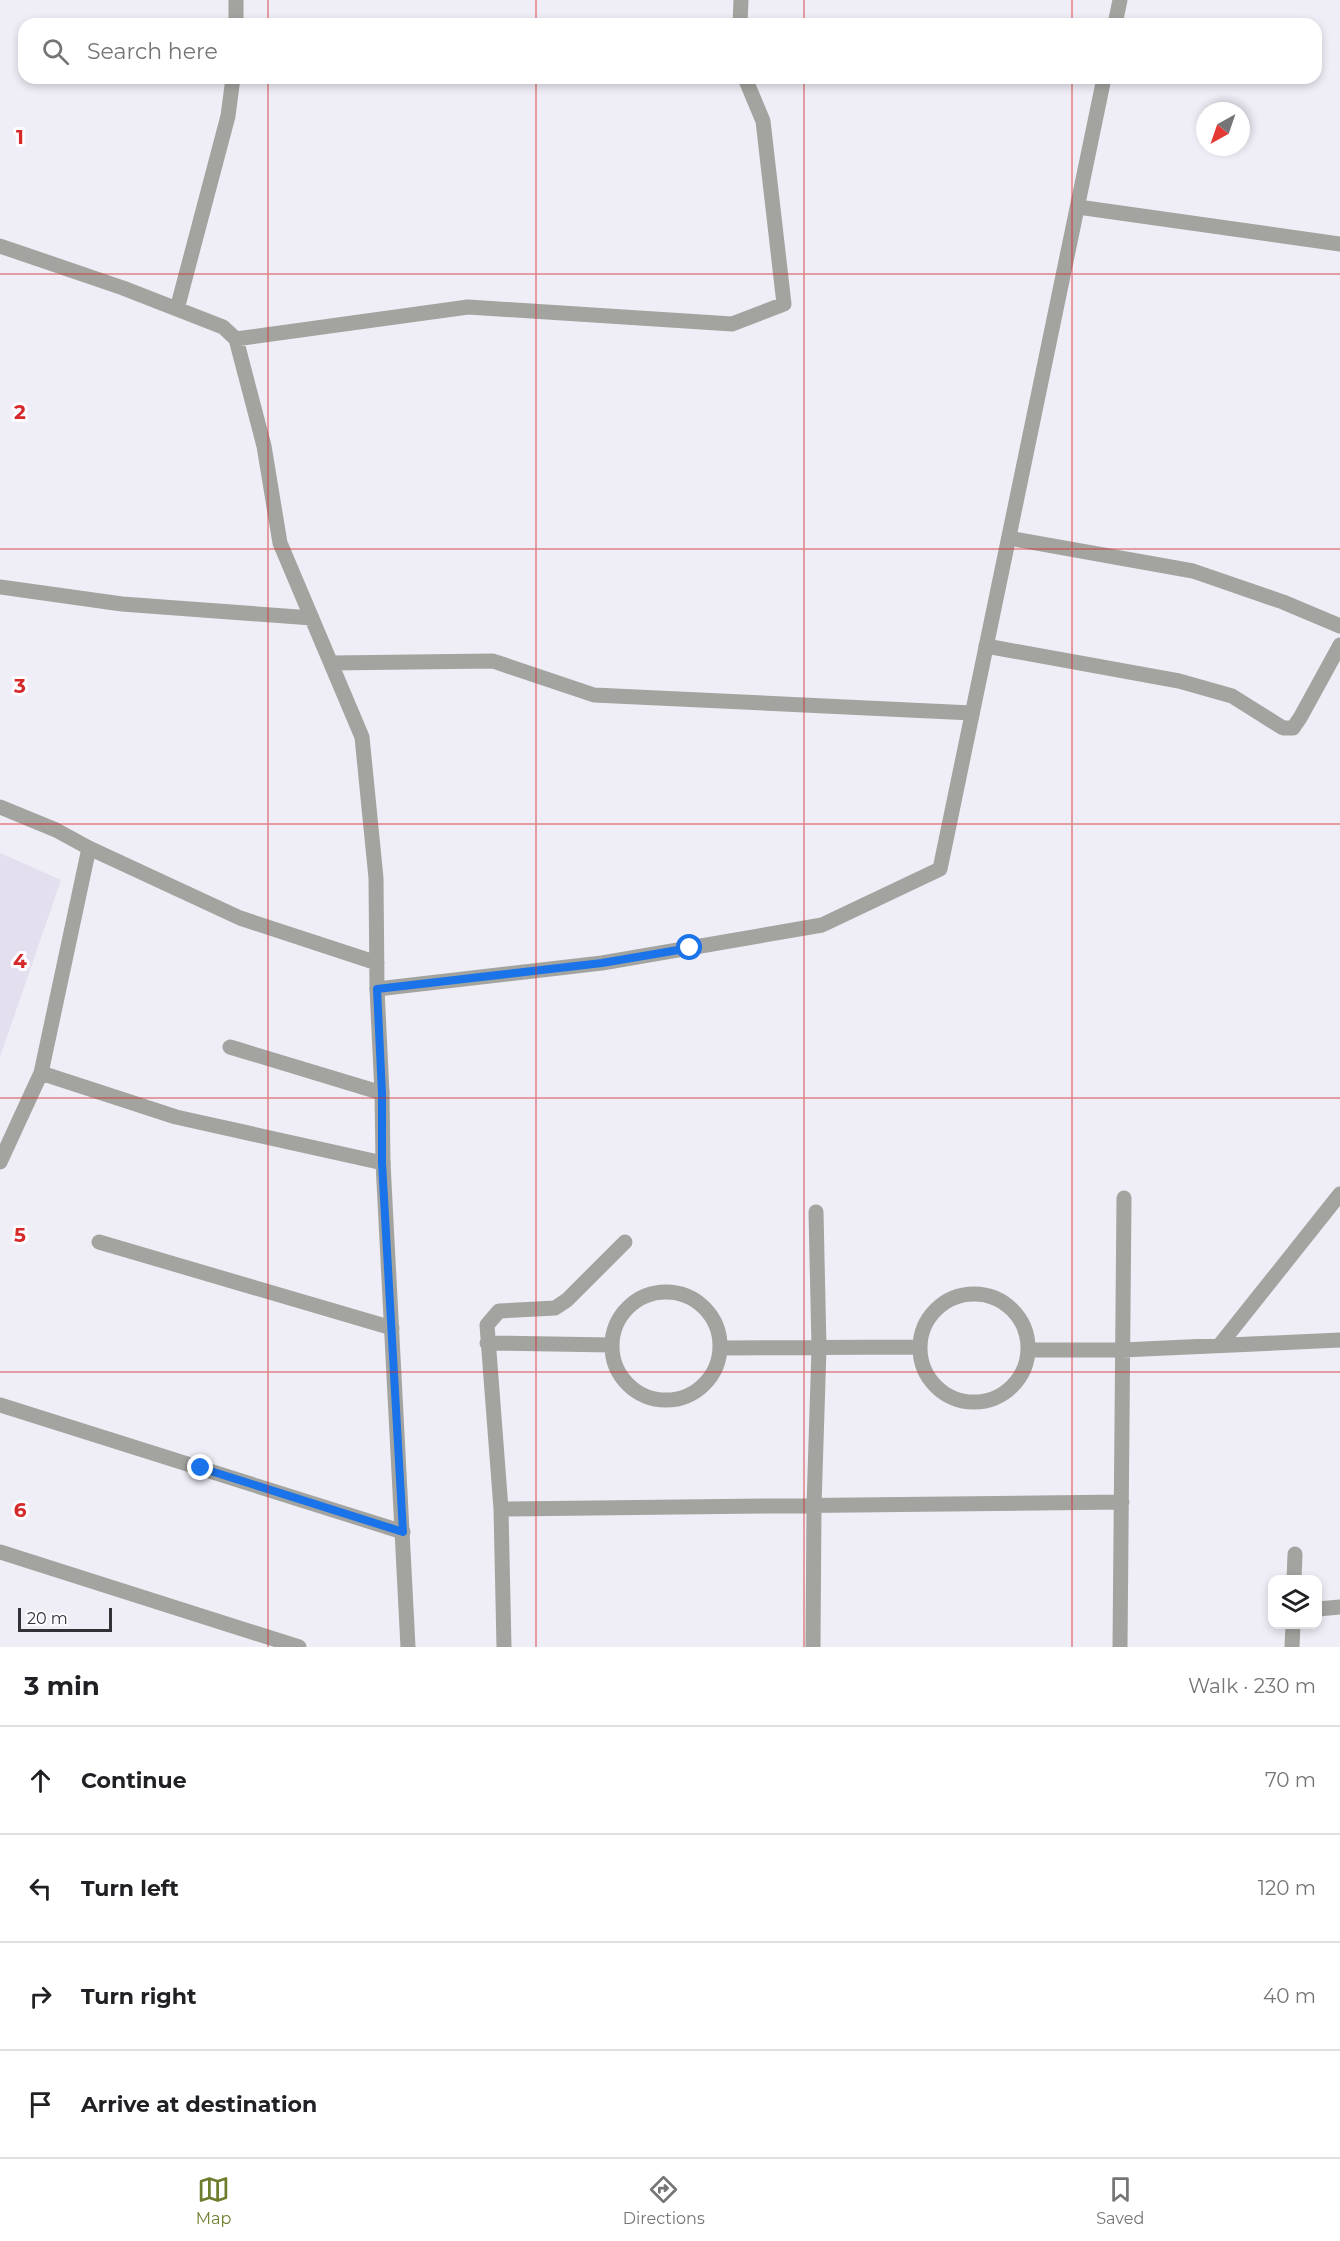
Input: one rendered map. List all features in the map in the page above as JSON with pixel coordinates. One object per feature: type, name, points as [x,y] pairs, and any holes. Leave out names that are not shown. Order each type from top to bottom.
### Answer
[{"type":"street","points":[[236,0],[236,18]]},
{"type":"street","points":[[740,18],[741,0]]},
{"type":"street","points":[[1116,18],[1120,0]]},
{"type":"street","points":[[177,309],[228,117],[232,84]]},
{"type":"street","points":[[236,339],[468,307],[732,324],[783,304],[763,122],[747,84]]},
{"type":"street","points":[[377,989],[602,963],[822,925],[940,869],[1103,84]]},
{"type":"street","points":[[1078,207],[1340,244]]},
{"type":"street","points":[[0,246],[123,288],[223,327],[236,339],[264,446],[280,543],[362,737],[376,878],[382,1163],[408,1647]]},
{"type":"street","points":[[1009,538],[1192,571],[1282,602],[1340,626]]},
{"type":"street","points":[[0,587],[122,604],[312,618]]},
{"type":"street","points":[[986,646],[1179,681],[1232,696],[1283,728],[1293,728],[1340,645]]},
{"type":"street","points":[[331,663],[494,661],[594,695],[972,713]]},
{"type":"street","points":[[0,807],[56,830],[89,848],[240,918],[376,963]]},
{"type":"street","points":[[0,1162],[41,1073],[89,848]]},
{"type":"street","points":[[230,1047],[382,1093]]},
{"type":"street","points":[[41,1073],[176,1117],[382,1163]]},
{"type":"street","points":[[1220,1346],[1340,1194]]},
{"type":"street","points":[[1120,1647],[1124,1198]]},
{"type":"street","points":[[813,1647],[814,1506],[819,1348],[816,1212]]},
{"type":"street","points":[[99,1242],[392,1328]]},
{"type":"street","points":[[504,1647],[501,1509],[487,1325],[499,1311],[555,1308],[567,1300],[625,1242]]},
{"type":"street","points":[[668,1292],[684,1295],[699,1303],[711,1316],[718,1331],[721,1348],[717,1366],[708,1383],[693,1394],[675,1400],[656,1400],[638,1393],[624,1381],[615,1364],[612,1345],[615,1328],[623,1314],[635,1302],[651,1295],[668,1292]]},
{"type":"street","points":[[975,1294],[992,1297],[1007,1305],[1019,1317],[1026,1333],[1028,1350],[1025,1368],[1015,1384],[1000,1396],[982,1402],[963,1402],[945,1395],[931,1382],[922,1366],[919,1347],[922,1330],[930,1315],[943,1303],[958,1296],[975,1294]]},
{"type":"street","points":[[1028,1350],[1122,1350],[1340,1340]]},
{"type":"street","points":[[487,1343],[612,1345]]},
{"type":"street","points":[[721,1348],[919,1347]]},
{"type":"street","points":[[0,1405],[403,1532]]},
{"type":"street","points":[[501,1509],[1122,1502]]},
{"type":"street","points":[[0,1552],[299,1647]]},
{"type":"street","points":[[1294,1575],[1295,1554]]},
{"type":"street","points":[[1322,1608],[1340,1606]]},
{"type":"street","points":[[1292,1647],[1293,1629]]},
{"type":"shaded area","points":[[0,853],[61,880],[0,1057]]},
{"type":"route","points":[[201,1468],[403,1532],[382,1163],[382,1093],[377,989],[602,963],[690,948]]}]
